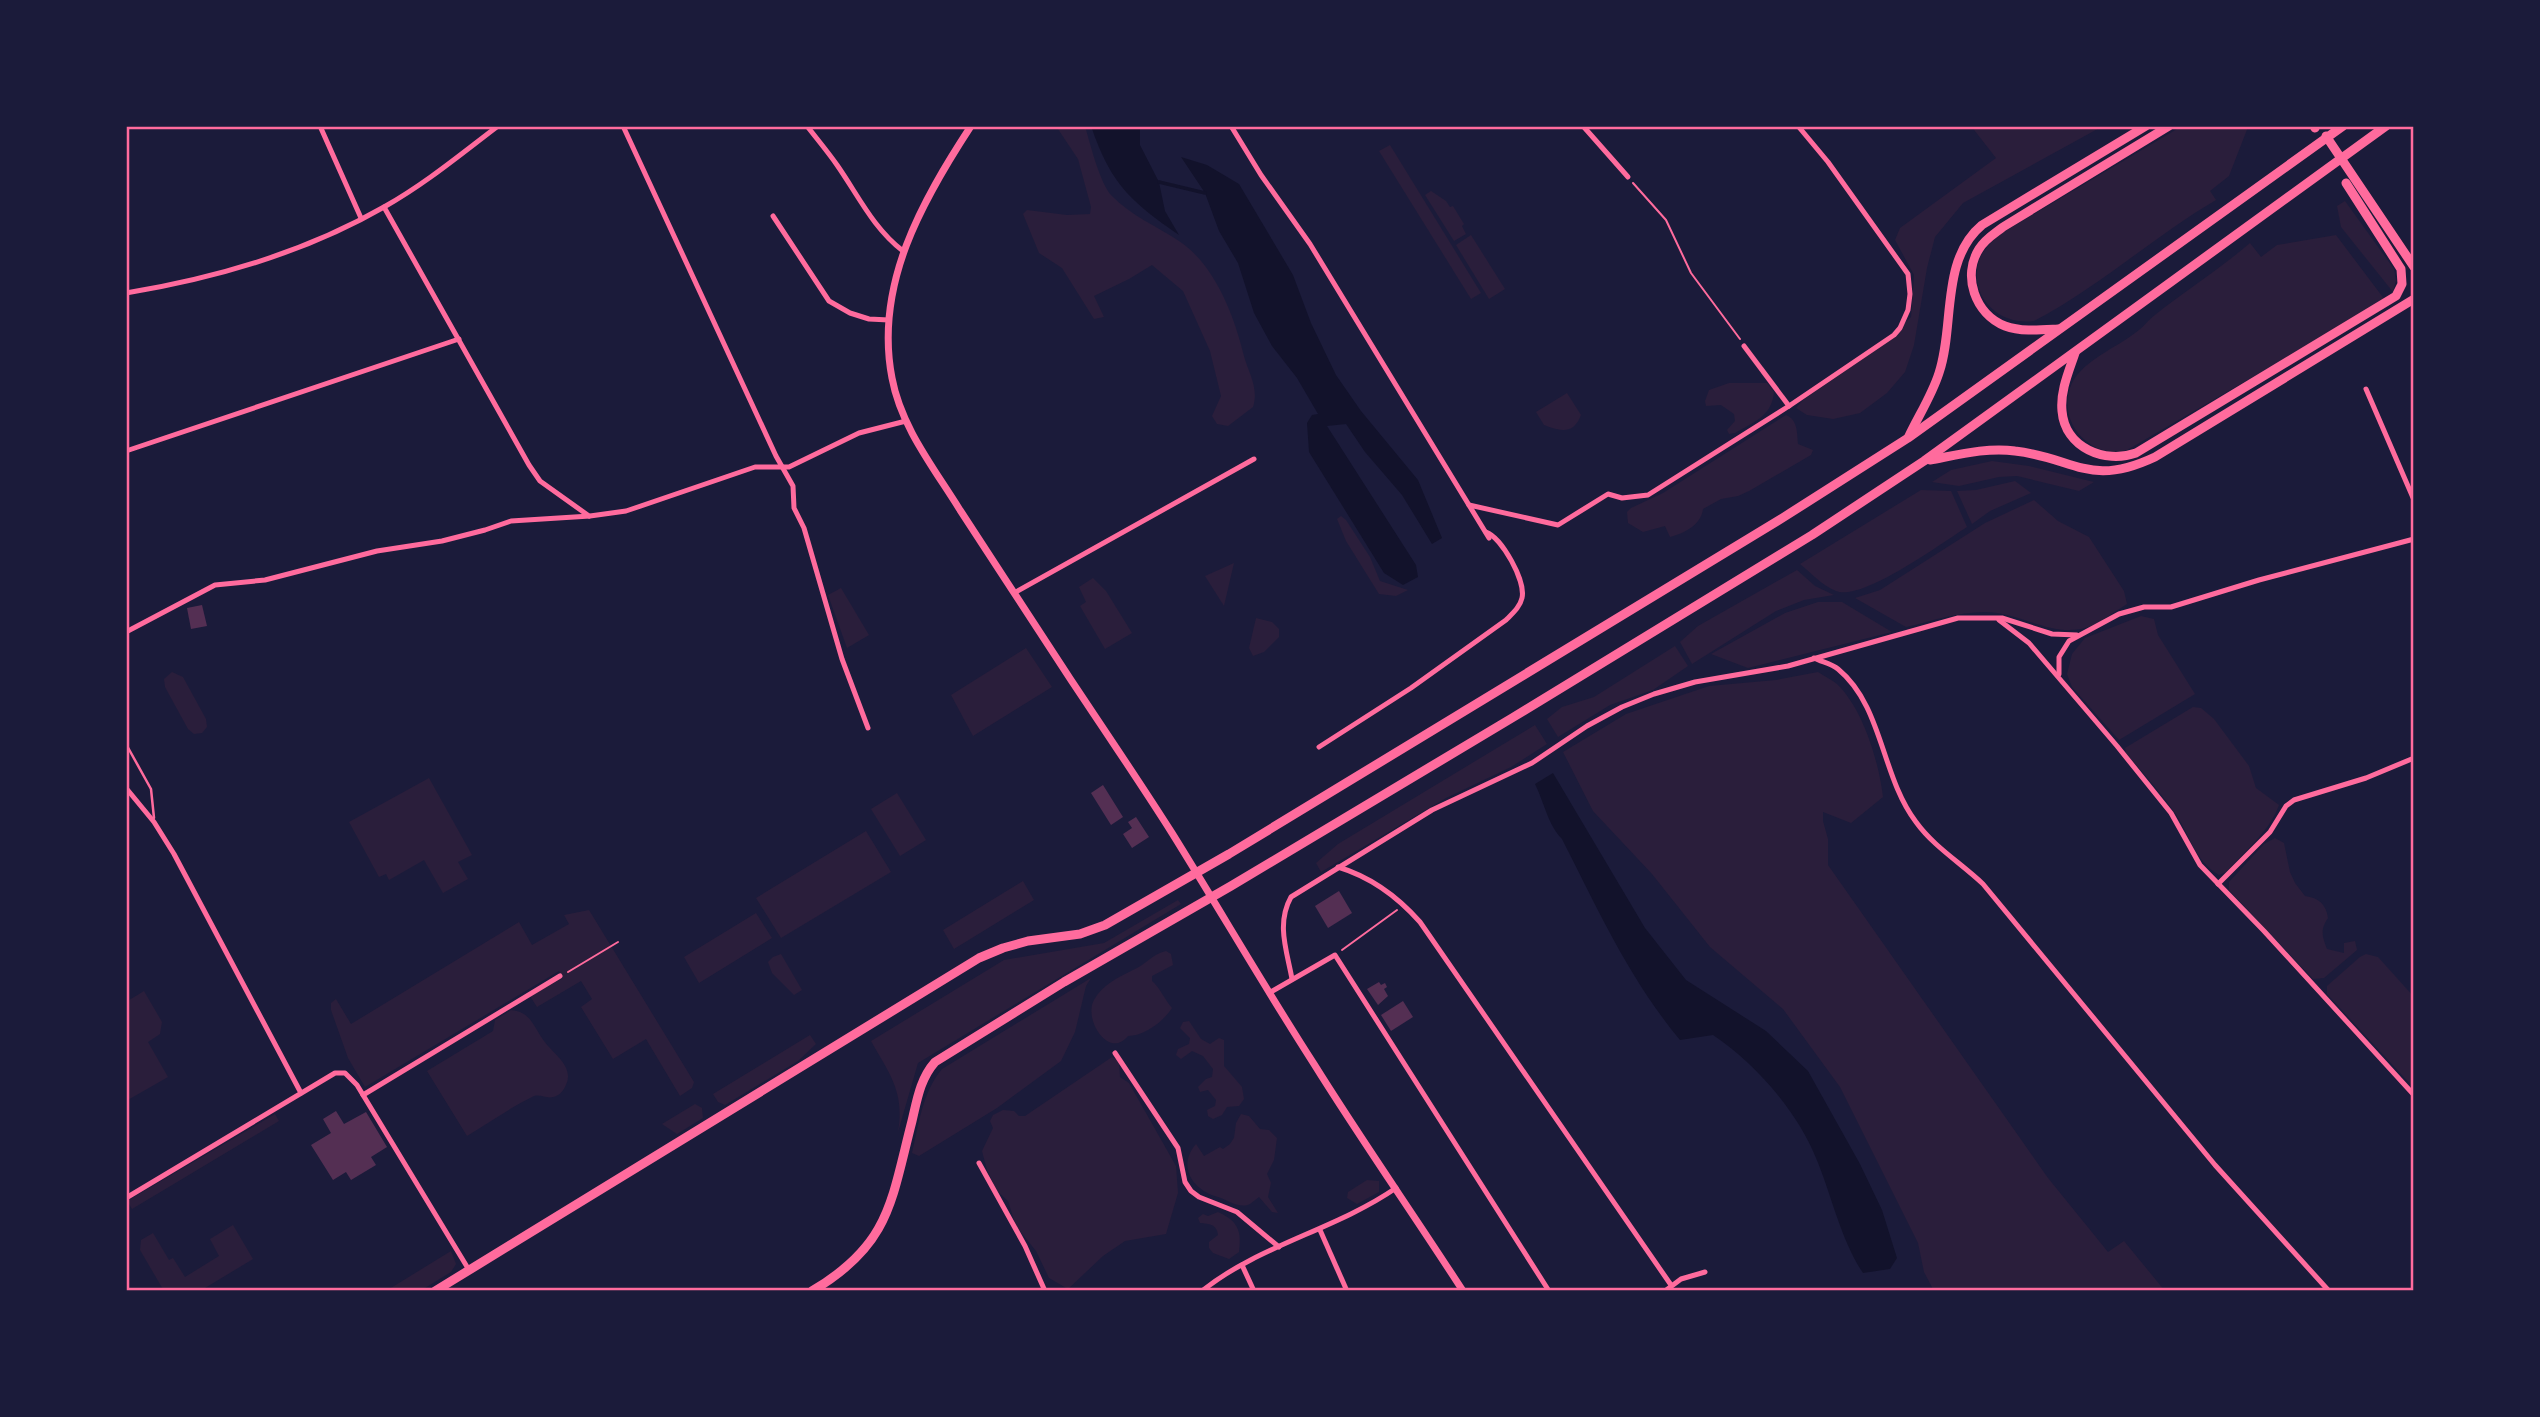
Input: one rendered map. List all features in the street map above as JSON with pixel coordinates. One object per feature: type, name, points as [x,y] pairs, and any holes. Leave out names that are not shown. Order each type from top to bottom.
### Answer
[{"type":"main road","points":[[1908,438],[1940,372],[1956,268],[1966,241],[1982,225],[2146,126]]},
{"type":"main road","points":[[2060,329],[2030,330],[2006,327],[1992,319],[1973,293],[1971,277],[1978,250],[2003,227],[2169,126]]},
{"type":"main road","points":[[435,1291],[979,958],[1028,941],[1080,934],[1105,925],[1197,873],[1784,517],[1908,438],[2343,126]]},
{"type":"main road","points":[[812,1291],[855,1261],[883,1224],[922,1082],[935,1062],[1075,975],[1211,897],[1812,535],[1924,461],[2386,126]]},
{"type":"main road","points":[[2326,136],[2414,267]]},
{"type":"main road","points":[[2076,351],[2062,396],[2064,424],[2076,442],[2088,450],[2113,458],[2125,457],[2136,453],[2396,296],[2402,284],[2401,269],[2346,183]]},
{"type":"main road","points":[[1924,461],[1988,450],[2015,451],[2090,471],[2124,470],[2155,457],[2414,299]]},
{"type":"street","points":[[320,126],[361,218]]},
{"type":"street","points":[[126,293],[165,287],[257,264],[294,251],[384,207],[498,126]]},
{"type":"street","points":[[623,126],[793,486],[794,508],[804,528],[842,659],[868,728]]},
{"type":"street","points":[[807,126],[837,165],[870,218],[887,239],[902,251]]},
{"type":"street","points":[[971,126],[948,162],[902,251],[896,273],[888,349],[892,379],[905,421],[1197,873],[1269,993],[1463,1291]]},
{"type":"street","points":[[1231,126],[1310,244],[1487,535],[1493,535],[1500,543],[1523,588],[1519,607],[1496,627],[1411,688],[1319,747]]},
{"type":"street","points":[[1583,126],[1628,177]]},
{"type":"street","points":[[1469,505],[1558,525],[1608,494],[1622,498],[1648,495],[1789,406],[1894,335],[1905,319],[1910,294],[1908,274],[1902,262],[1798,126]]},
{"type":"street","points":[[384,207],[529,465],[540,481],[590,516]]},
{"type":"street","points":[[773,216],[830,301],[850,313],[869,319],[889,320]]},
{"type":"street","points":[[126,451],[459,339]]},
{"type":"street","points":[[1744,346],[1789,406]]},
{"type":"street","points":[[2366,389],[2414,500]]},
{"type":"street","points":[[126,632],[215,585],[265,580],[377,551],[453,538],[512,521],[626,511],[755,467],[796,464],[827,446],[859,433],[905,421]]},
{"type":"street","points":[[1014,593],[1254,458]]},
{"type":"street","points":[[2060,677],[2059,657],[2063,647],[2077,635],[2132,609],[2171,607],[2259,580],[2414,539]]},
{"type":"street","points":[[1293,979],[1282,931],[1284,908],[1300,889],[1432,810],[1532,763],[1587,726],[1622,707],[1695,682],[1788,666],[1948,620],[1973,616],[2019,622],[2052,634],[2077,635]]},
{"type":"street","points":[[1988,617],[2006,624],[2020,634],[2060,677],[2171,813],[2200,865],[2414,1095]]},
{"type":"street","points":[[1813,658],[1836,667],[1850,680],[1863,699],[1878,733],[1899,795],[1915,822],[1931,841],[1983,884],[2216,1165],[2329,1291]]},
{"type":"street","points":[[2218,884],[2270,832],[2286,806],[2294,800],[2366,778],[2414,758]]},
{"type":"street","points":[[126,788],[154,822],[174,853],[301,1093]]},
{"type":"street","points":[[1338,867],[1368,879],[1404,904],[1446,956],[1671,1284]]},
{"type":"street","points":[[1269,993],[1335,955],[1549,1291]]},
{"type":"street","points":[[363,1095],[560,976]]},
{"type":"street","points":[[1115,1053],[1178,1148],[1185,1182],[1191,1191],[1199,1197],[1237,1212],[1279,1248]]},
{"type":"street","points":[[126,1198],[335,1073],[345,1073],[363,1095],[470,1271]]},
{"type":"street","points":[[979,1163],[1025,1246],[1045,1291]]},
{"type":"street","points":[[1202,1291],[1242,1265],[1320,1230],[1395,1188]]},
{"type":"street","points":[[1320,1230],[1347,1291]]},
{"type":"street","points":[[1242,1265],[1254,1291]]},
{"type":"street","points":[[1665,1291],[1671,1284],[1705,1272]]},
{"type":"lane","points":[[126,744],[151,789],[154,822]]},
{"type":"path","points":[[1628,177],[1666,220],[1691,273],[1744,346]]},
{"type":"path","points":[[1335,955],[1404,904]]},
{"type":"path","points":[[560,976],[618,942]]},
{"type":"shaded area","points":[[1056,126],[1085,126],[1100,173],[1112,196],[1127,209],[1192,251],[1213,277],[1235,324],[1255,394],[1253,407],[1228,426],[1217,424],[1212,416],[1221,396],[1210,351],[1183,291],[1152,265],[1094,296],[1104,317],[1094,319],[1062,268],[1039,253],[1023,214],[1027,210],[1067,215],[1090,214],[1091,207],[1078,159]]},
{"type":"shaded area","points":[[1091,126],[1140,126],[1140,145],[1159,182],[1165,211],[1179,235],[1147,212],[1124,190],[1106,163]]},
{"type":"shaded area","points":[[1971,126],[2103,126],[1963,203],[1935,237],[1914,345],[1905,372],[1887,393],[1860,413],[1833,419],[1807,415],[1796,408],[1803,400],[1877,349],[1911,317],[1914,275],[1895,240],[1900,228],[1996,158]]},
{"type":"shaded area","points":[[2182,126],[2248,127],[2229,176],[2210,191],[2216,200],[2081,293],[2034,321],[2010,319],[1991,308],[1979,288],[1977,277],[1979,259],[1994,239]]},
{"type":"shaded area","points":[[1390,145],[1481,293],[1471,299],[1379,151]]},
{"type":"shaded area","points":[[1181,157],[1207,165],[1239,184],[1293,275],[1311,323],[1336,375],[1361,411],[1418,480],[1442,538],[1432,544],[1402,495],[1365,452],[1346,424],[1327,426],[1416,565],[1418,577],[1403,585],[1384,573],[1309,452],[1307,423],[1312,415],[1318,414],[1297,378],[1272,346],[1254,313],[1238,263],[1219,231],[1205,193]]},
{"type":"shaded area","points":[[1431,191],[1450,207],[1453,206],[1464,224],[1462,226],[1466,234],[1454,241],[1425,195]]},
{"type":"shaded area","points":[[2345,201],[2394,269],[2396,280],[2393,292],[2341,227],[2337,206]]},
{"type":"shaded area","points":[[1471,235],[1505,289],[1489,299],[1456,245]]},
{"type":"shaded area","points":[[2336,235],[2385,300],[2127,450],[2111,452],[2100,449],[2080,436],[2069,415],[2069,391],[2077,375],[2092,361],[2138,331],[2250,243],[2261,257],[2277,245]]},
{"type":"shaded area","points":[[1729,383],[1767,383],[1774,392],[1766,413],[1755,422],[1729,434],[1727,430],[1735,421],[1734,414],[1721,405],[1706,406],[1705,401],[1709,390]]},
{"type":"shaded area","points":[[1567,393],[1581,415],[1575,426],[1566,430],[1544,425],[1536,412]]},
{"type":"shaded area","points":[[1786,415],[1795,423],[1798,444],[1813,450],[1811,455],[1749,491],[1721,499],[1703,509],[1699,520],[1687,531],[1670,537],[1665,526],[1643,532],[1628,523],[1627,512],[1631,508],[1663,493]]},
{"type":"shaded area","points":[[1992,461],[2029,466],[2094,482],[2079,491],[2017,476],[1959,486],[1932,482],[1951,470]]},
{"type":"shaded area","points":[[2015,481],[2031,493],[1990,511],[1972,524],[1957,491],[1976,490]]},
{"type":"shaded area","points":[[1921,490],[1951,491],[1967,527],[1883,580],[1848,592],[1831,589],[1800,564]]},
{"type":"shaded area","points":[[2034,500],[2058,521],[2089,537],[2124,591],[2127,604],[2096,624],[2072,630],[2047,627],[1985,612],[1955,615],[1906,627],[1855,598],[1880,590],[1985,523]]},
{"type":"shaded area","points":[[1341,516],[1370,557],[1380,581],[1408,590],[1396,596],[1379,594],[1346,541],[1337,519]]},
{"type":"shaded area","points":[[1234,563],[1224,606],[1205,576]]},
{"type":"shaded area","points":[[1797,570],[1815,586],[1834,595],[1804,600],[1776,611],[1692,664],[1680,642],[1698,626]]},
{"type":"shaded area","points":[[1093,578],[1106,591],[1132,633],[1105,649],[1080,606],[1086,602],[1079,587]]},
{"type":"shaded area","points":[[841,588],[869,635],[847,648],[828,595]]},
{"type":"shaded area","points":[[1818,602],[1842,602],[1892,632],[1748,668],[1711,654],[1785,613]]},
{"type":"shaded area","points":[[2141,616],[2154,619],[2158,635],[2195,694],[2119,740],[2072,687],[2067,674],[2072,654],[2085,638]]},
{"type":"shaded area","points":[[1256,618],[1272,622],[1279,629],[1279,637],[1264,652],[1253,656],[1249,648]]},
{"type":"shaded area","points":[[1675,646],[1688,666],[1653,690],[1610,705],[1558,737],[1547,719],[1562,707],[1594,697]]},
{"type":"shaded area","points":[[1026,648],[1052,687],[973,736],[951,695]]},
{"type":"shaded area","points":[[172,672],[183,677],[206,719],[207,727],[202,733],[194,734],[188,729],[165,687],[164,679]]},
{"type":"shaded area","points":[[1818,672],[1837,684],[1855,707],[1874,752],[1883,797],[1851,823],[1823,812],[1828,839],[1828,865],[2048,1178],[2108,1252],[2124,1241],[2165,1291],[1934,1291],[1924,1272],[1918,1243],[1840,1087],[1783,1009],[1710,947],[1652,874],[1593,811],[1563,752],[1626,714],[1709,686],[1776,680]]},
{"type":"shaded area","points":[[2193,707],[2201,708],[2214,719],[2249,766],[2256,788],[2279,805],[2256,841],[2226,872],[2219,875],[2198,855],[2175,813],[2126,753],[2125,748]]},
{"type":"shaded area","points":[[1535,725],[1547,744],[1511,767],[1446,798],[1321,872],[1316,863],[1338,844]]},
{"type":"shaded area","points":[[1553,773],[1645,928],[1686,980],[1766,1031],[1808,1071],[1860,1164],[1882,1210],[1897,1258],[1890,1269],[1863,1273],[1848,1246],[1808,1140],[1773,1089],[1744,1059],[1713,1035],[1680,1040],[1645,993],[1615,943],[1547,813],[1535,784]]},
{"type":"shaded area","points":[[429,778],[472,855],[458,862],[468,879],[443,893],[424,860],[389,880],[386,874],[379,877],[349,822]]},
{"type":"shaded area","points":[[897,793],[926,840],[900,856],[871,809]]},
{"type":"shaded area","points":[[866,831],[891,872],[781,938],[756,898]]},
{"type":"shaded area","points":[[2275,838],[2284,843],[2295,883],[2305,896],[2318,900],[2326,909],[2328,918],[2323,933],[2327,949],[2344,953],[2344,943],[2355,941],[2357,950],[2324,978],[2313,979],[2229,890],[2229,882],[2264,844]]},
{"type":"shaded area","points":[[1023,881],[1034,900],[954,949],[943,930]]},
{"type":"shaded area","points":[[1178,900],[1181,904],[918,1063],[898,1132],[900,1118],[897,1094],[871,1041],[1004,960],[1104,943]]},
{"type":"shaded area","points":[[589,910],[694,1082],[692,1088],[680,1096],[646,1039],[613,1059],[581,1007],[592,999],[581,981],[537,1007],[530,996],[563,978],[559,971],[365,1087],[348,1058],[331,1010],[331,1003],[336,999],[351,1024],[519,922],[532,945],[569,924],[564,915]]},
{"type":"shaded area","points":[[756,913],[772,938],[699,983],[684,957]]},
{"type":"shaded area","points":[[1166,951],[1171,954],[1173,965],[1152,976],[1152,981],[1172,1008],[1147,1031],[1128,1036],[1121,1042],[1106,1040],[1095,1026],[1092,1017],[1097,995],[1111,982]]},
{"type":"shaded area","points":[[781,954],[802,990],[794,995],[772,973],[768,962]]},
{"type":"shaded area","points":[[2366,954],[2378,957],[2414,997],[2414,1088],[2327,994],[2327,986]]},
{"type":"shaded area","points":[[1091,978],[1086,986],[1075,1032],[1061,1061],[997,1108],[919,1156],[912,1153],[926,1098],[942,1069]]},
{"type":"shaded area","points":[[144,991],[162,1022],[160,1034],[148,1042],[168,1077],[126,1101],[126,1002]]},
{"type":"shaded area","points":[[511,1010],[518,1011],[531,1021],[566,1067],[568,1080],[557,1096],[532,1097],[467,1136],[427,1071],[493,1031],[495,1020]]},
{"type":"shaded area","points":[[1189,1021],[1201,1039],[1210,1044],[1219,1038],[1224,1040],[1224,1066],[1242,1087],[1244,1099],[1239,1106],[1227,1107],[1222,1115],[1213,1119],[1208,1116],[1207,1110],[1215,1106],[1216,1100],[1208,1090],[1200,1092],[1198,1087],[1212,1077],[1213,1069],[1203,1056],[1192,1051],[1181,1059],[1176,1055],[1178,1049],[1189,1044],[1190,1038],[1180,1028],[1183,1022]]},
{"type":"shaded area","points":[[810,1035],[816,1044],[798,1061],[725,1105],[718,1102],[713,1094]]},
{"type":"shaded area","points":[[1112,1057],[1119,1061],[1120,1077],[1129,1083],[1176,1166],[1178,1193],[1166,1234],[1125,1241],[1103,1256],[1068,1289],[1049,1278],[1036,1251],[1016,1226],[1008,1201],[997,1191],[987,1170],[982,1151],[993,1128],[990,1121],[993,1115],[1003,1110],[1025,1116]]},
{"type":"shaded area","points":[[695,1104],[702,1108],[703,1118],[677,1134],[662,1124]]},
{"type":"shaded area","points":[[275,1114],[279,1121],[132,1209],[127,1201]]},
{"type":"shaded area","points":[[1241,1114],[1249,1116],[1260,1129],[1269,1130],[1277,1138],[1274,1160],[1267,1174],[1271,1183],[1268,1197],[1278,1213],[1272,1212],[1259,1197],[1250,1204],[1242,1205],[1209,1194],[1190,1177],[1188,1161],[1196,1144],[1204,1156],[1220,1147],[1223,1149],[1234,1138],[1236,1123]]},
{"type":"shaded area","points":[[1367,1180],[1379,1181],[1379,1192],[1357,1204],[1347,1198],[1348,1192]]},
{"type":"shaded area","points":[[1218,1212],[1230,1219],[1239,1232],[1239,1252],[1229,1259],[1213,1253],[1209,1248],[1209,1242],[1218,1235],[1217,1231],[1212,1225],[1200,1223],[1198,1218],[1203,1214],[1208,1216]]},
{"type":"shaded area","points":[[233,1225],[253,1259],[200,1291],[164,1291],[140,1250],[141,1240],[153,1233],[169,1260],[173,1258],[185,1277],[219,1256],[210,1239]]},
{"type":"shaded area","points":[[451,1251],[456,1264],[451,1272],[420,1291],[386,1291]]},
{"type":"building","points":[[202,605],[207,626],[191,629],[187,608]]},
{"type":"building","points":[[1103,785],[1123,817],[1111,825],[1091,793]]},
{"type":"building","points":[[1136,817],[1149,837],[1132,848],[1123,834],[1132,828],[1128,822]]},
{"type":"building","points":[[1339,891],[1352,913],[1328,928],[1315,906]]},
{"type":"building","points":[[1379,982],[1381,985],[1385,983],[1387,987],[1384,989],[1388,996],[1378,1005],[1367,989]]},
{"type":"building","points":[[1403,1001],[1413,1017],[1391,1031],[1381,1015]]},
{"type":"building","points":[[336,1111],[344,1124],[366,1112],[387,1147],[371,1157],[376,1165],[351,1180],[346,1172],[333,1180],[311,1145],[331,1133],[323,1119]]},
{"type":"waterway","points":[[1159,182],[1205,193]]}]
